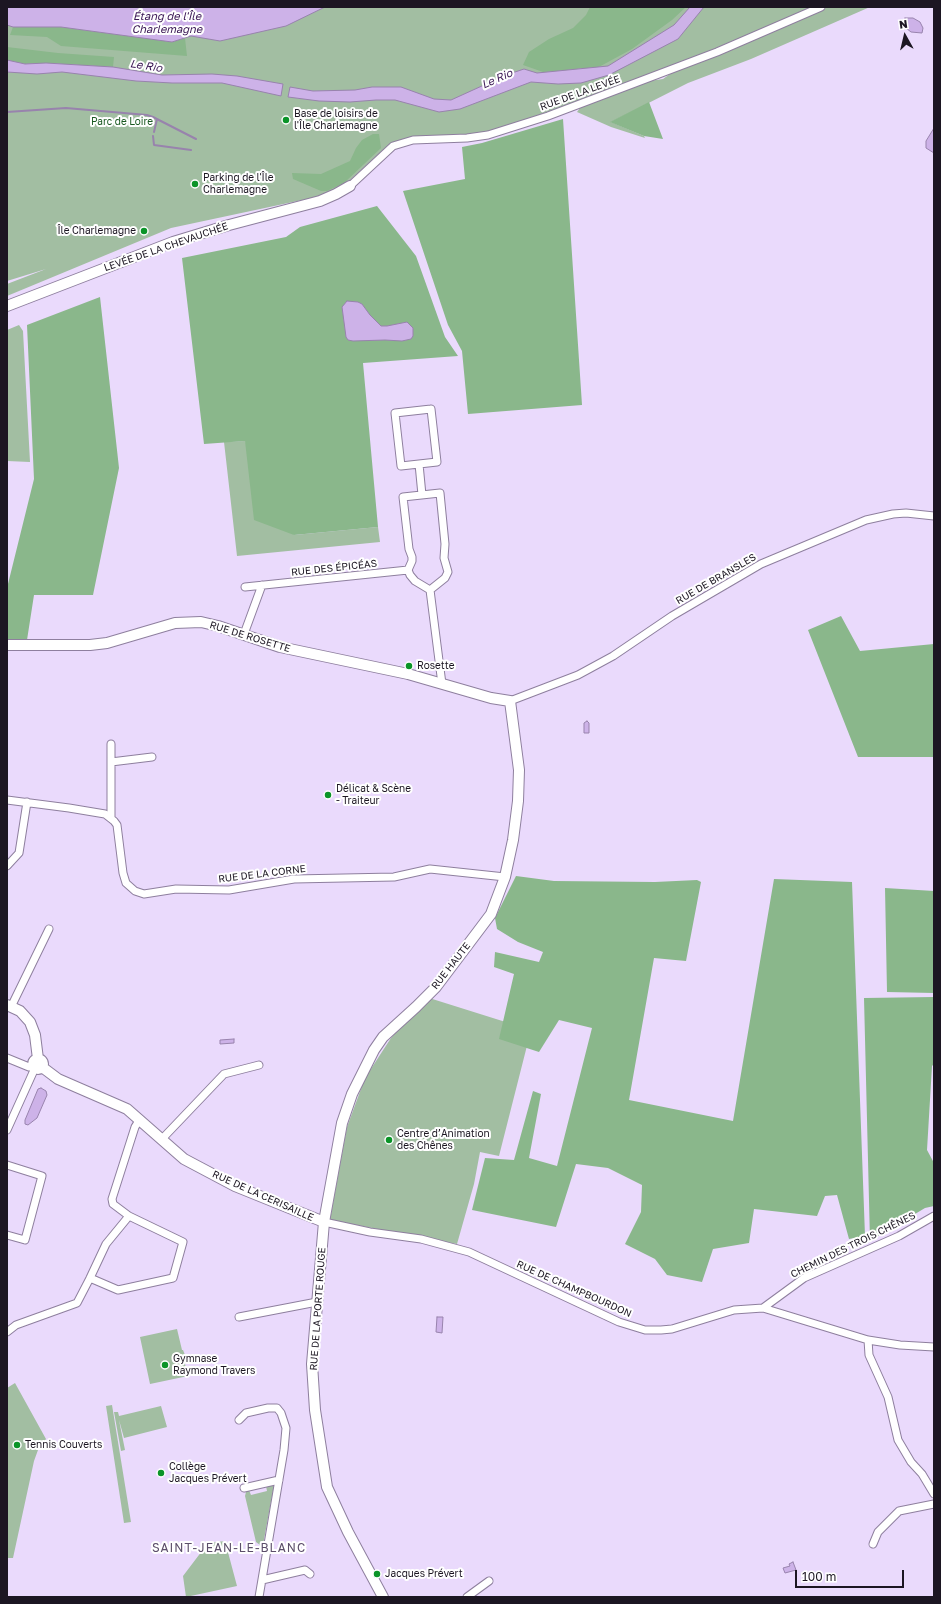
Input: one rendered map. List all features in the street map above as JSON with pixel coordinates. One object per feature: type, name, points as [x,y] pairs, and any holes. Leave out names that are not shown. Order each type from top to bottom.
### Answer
[{"type":"street","name":"RUE DE LA LEVÉE","points":[[350,186],[393,146],[413,140],[467,138],[488,135],[548,116],[717,52],[821,7]]},
{"type":"street","name":"LEVÉE DE LA CHEVAUCHÉE","points":[[7,306],[173,242],[320,200],[336,194],[350,186]]},
{"type":"street","points":[[431,409],[437,462],[419,464],[401,466],[395,413],[431,409]]},
{"type":"street","points":[[419,464],[422,495]]},
{"type":"street","points":[[440,493],[445,544],[444,558],[448,572],[445,578],[430,590],[415,581],[410,576],[408,570],[412,557],[409,549],[403,498],[440,493]]},
{"type":"street","name":"RUE DE BRANSLES","points":[[510,701],[578,675],[613,656],[672,616],[761,564],[866,520],[892,514],[906,513],[934,516]]},
{"type":"street","name":"RUE DES ÉPICÉAS","points":[[245,587],[408,570]]},
{"type":"street","points":[[244,634],[262,585]]},
{"type":"street","points":[[430,590],[442,684]]},
{"type":"street","name":"RUE DE ROSETTE","points":[[7,645],[90,645],[107,643],[175,623],[201,622],[244,634],[280,647],[408,674],[491,698],[510,701]]},
{"type":"street","name":"RUE HAUTE","points":[[324,1222],[342,1122],[352,1094],[374,1050],[383,1037],[436,987],[491,914],[505,878],[513,840],[518,801],[519,770],[510,701]]},
{"type":"street","points":[[111,744],[111,818]]},
{"type":"street","points":[[111,762],[152,757]]},
{"type":"street","points":[[7,800],[105,814],[111,818]]},
{"type":"street","points":[[7,866],[19,853],[27,802]]},
{"type":"street","name":"RUE DE LA CORNE","points":[[111,818],[117,825],[124,878],[126,883],[135,891],[144,894],[176,889],[229,890],[294,879],[394,877],[430,869],[505,878]]},
{"type":"street","points":[[7,1130],[37,1065],[35,1035],[30,1022],[20,1011],[9,1006],[49,929]]},
{"type":"street","name":"RUE DE LA CERISAILLE","points":[[7,1058],[29,1067],[37,1065],[58,1079],[127,1109],[184,1159],[234,1186],[324,1222]]},
{"type":"street","points":[[161,1140],[224,1074],[259,1065]]},
{"type":"street","points":[[90,1278],[118,1290],[174,1278],[183,1242],[129,1216],[113,1204],[112,1199],[135,1127],[140,1119]]},
{"type":"street","points":[[7,1165],[42,1176],[25,1240],[7,1235]]},
{"type":"street","points":[[7,1332],[16,1325],[76,1303],[106,1244],[129,1216]]},
{"type":"street","name":"CHEMIN DES TROIS CHÊNES","points":[[763,1308],[804,1278],[899,1236],[934,1216]]},
{"type":"street","name":"RUE DE LA PORTE ROUGE","points":[[324,1222],[312,1372],[315,1410],[327,1487],[348,1532],[383,1597]]},
{"type":"street","name":"RUE DE CHAMPBOURDON","points":[[324,1222],[370,1232],[421,1239],[470,1252],[619,1322],[645,1330],[672,1329],[734,1310],[763,1308],[868,1340],[900,1346],[934,1347]]},
{"type":"street","points":[[239,1317],[317,1302]]},
{"type":"street","points":[[7,1323],[16,1325]]},
{"type":"street","points":[[868,1340],[869,1355],[888,1397],[898,1440],[911,1462],[922,1474],[934,1494]]},
{"type":"street","points":[[239,1420],[246,1413],[268,1408],[277,1408],[281,1413],[286,1428],[284,1450],[259,1597]]},
{"type":"street","points":[[244,1488],[279,1480]]},
{"type":"street","points":[[873,1544],[878,1532],[899,1511],[934,1504]]},
{"type":"street","points":[[262,1580],[305,1570],[310,1574]]},
{"type":"street","points":[[467,1597],[489,1581]]},
{"type":"green space","name":"Parc de Loire","points":[[7,7],[813,7],[669,68],[503,128],[467,136],[394,142],[346,184],[321,196],[171,228],[7,296],[7,284],[46,269],[7,281]]},
{"type":"green space","points":[[590,7],[686,7],[672,20],[632,49],[597,68],[543,72],[523,65],[529,52],[549,39],[573,28],[586,15]]},
{"type":"green space","points":[[827,7],[870,7],[751,59],[688,83],[611,122],[644,136],[645,138],[611,127],[577,112],[580,108],[586,105],[649,81],[663,79],[670,74],[782,28]]},
{"type":"green space","points":[[13,27],[61,27],[172,42],[185,38],[187,56],[61,46],[47,37],[10,35]]},
{"type":"green space","points":[[7,47],[58,53],[114,57],[113,67],[46,63],[25,64],[7,61]]},
{"type":"green space","points":[[649,102],[663,139],[644,136],[610,122]]},
{"type":"green space","points":[[563,119],[582,405],[468,414],[462,351],[448,325],[403,191],[465,179],[462,147],[482,143]]},
{"type":"green space","points":[[373,134],[379,134],[381,148],[344,183],[327,191],[321,191],[293,179],[292,173],[321,174],[350,161],[356,148],[362,140]]},
{"type":"green space","points":[[377,206],[416,256],[445,337],[458,356],[363,363],[378,527],[294,535],[254,520],[245,441],[204,444],[182,258],[286,237],[300,227]]},
{"type":"green space","points":[[100,297],[119,468],[93,595],[34,595],[27,640],[7,640],[7,588],[34,479],[27,325]]},
{"type":"green space","points":[[19,325],[23,331],[30,462],[7,461],[7,330]]},
{"type":"green space","points":[[245,441],[294,535],[378,527],[380,542],[237,556],[224,442]]},
{"type":"green space","points":[[841,616],[860,651],[934,644],[934,757],[858,757],[808,630]]},
{"type":"green space","points":[[516,876],[554,881],[655,882],[697,880],[701,882],[686,961],[654,958],[629,1100],[733,1121],[774,879],[852,882],[865,1236],[849,1239],[837,1195],[825,1196],[817,1216],[754,1209],[749,1243],[713,1249],[702,1282],[667,1275],[655,1259],[625,1244],[641,1212],[642,1185],[608,1168],[576,1164],[556,1227],[472,1210],[485,1158],[514,1160],[533,1091],[541,1094],[529,1158],[557,1166],[592,1028],[559,1020],[539,1052],[499,1039],[514,974],[494,967],[495,952],[539,962],[543,952],[518,942],[497,929],[495,918]]},
{"type":"green space","points":[[885,888],[934,891],[934,993],[887,992]]},
{"type":"green space","points":[[426,997],[531,1030],[499,1156],[480,1152],[474,1184],[457,1244],[330,1220],[347,1127],[365,1078],[391,1038]]},
{"type":"green space","points":[[934,997],[934,1064],[932,1066],[927,1150],[934,1163],[934,1206],[925,1208],[870,1241],[864,998]]},
{"type":"green space","name":"Gymnase Raymond Travers","points":[[177,1329],[182,1350],[185,1355],[183,1356],[188,1376],[150,1384],[140,1337]]},
{"type":"green space","points":[[15,1383],[46,1439],[38,1450],[34,1461],[13,1558],[7,1558],[7,1388]]},
{"type":"green space","points":[[112,1405],[131,1522],[124,1523],[106,1406]]},
{"type":"green space","points":[[161,1406],[167,1427],[124,1438],[119,1420],[125,1450],[121,1451],[114,1412],[118,1412],[119,1416]]},
{"type":"green space","points":[[274,1485],[263,1545],[260,1545],[256,1542],[245,1496],[246,1492],[249,1490],[251,1495],[267,1491],[266,1486]]},
{"type":"green space","points":[[225,1541],[237,1586],[186,1597],[183,1576],[208,1543]]},
{"type":"water","name":"Étang de l'Île Charlemagne","points":[[7,7],[325,7],[286,26],[220,41],[191,36],[172,42],[61,27],[13,27],[7,25]]},
{"type":"water","points":[[690,7],[704,7],[678,39],[609,75],[581,83],[558,84],[531,82],[460,109],[439,112],[395,100],[350,102],[319,101],[288,97],[290,87],[313,91],[355,90],[372,87],[401,87],[434,99],[451,100],[506,75],[524,69],[537,73],[608,66],[674,25]]},
{"type":"water","points":[[905,18],[913,18],[920,22],[923,28],[922,33],[911,32],[906,28]]},
{"type":"water","points":[[7,60],[25,64],[46,63],[113,67],[162,75],[212,74],[237,76],[283,84],[281,96],[222,83],[136,81],[62,72],[37,74],[7,72]]},
{"type":"water","points":[[934,128],[934,153],[926,148],[926,141]]},
{"type":"water","points":[[347,301],[362,304],[381,326],[407,322],[413,328],[413,336],[411,339],[402,341],[348,340],[346,337],[342,307]]},
{"type":"water","points":[[587,721],[589,723],[589,733],[584,733],[584,723]]},
{"type":"water","points":[[234,1039],[234,1043],[220,1044],[220,1040]]},
{"type":"water","points":[[41,1088],[46,1091],[47,1095],[37,1118],[28,1125],[25,1124],[25,1120],[38,1089]]},
{"type":"water","points":[[437,1317],[443,1317],[442,1333],[436,1332]]},
{"type":"water","points":[[793,1562],[796,1570],[785,1573],[783,1568],[790,1566],[789,1564]]},
{"type":"waterway","points":[[7,112],[66,108],[147,115],[196,139]]},
{"type":"waterway","points":[[154,132],[157,119]]},
{"type":"waterway","points":[[153,136],[154,145],[191,150]]},
{"type":"place","name":"Base de loisirs de l'Île Charlemagne","points":[[286,120]]},
{"type":"place","name":"Parking de l'Île Charlemagne","points":[[195,184]]},
{"type":"place","name":"Île Charlemagne","points":[[144,231]]},
{"type":"place","name":"Rosette","points":[[409,666]]},
{"type":"place","name":"Délicat & Scène - Traiteur","points":[[328,795]]},
{"type":"place","name":"Centre d’Animation des Chênes","points":[[389,1140]]},
{"type":"place","name":"Gymnase Raymond Travers","points":[[165,1365]]},
{"type":"place","name":"Tennis Couverts","points":[[17,1445]]},
{"type":"place","name":"Collège Jacques Prévert","points":[[161,1473]]},
{"type":"place","name":"Jacques Prévert","points":[[377,1574]]},
{"type":"district","name":"SAINT-JEAN-LE-BLANC","points":[[229,1548]]},
{"type":"water label","name":"Le Rio","points":[[146,66]]},
{"type":"water label","name":"Le Rio","points":[[497,79]]}]
